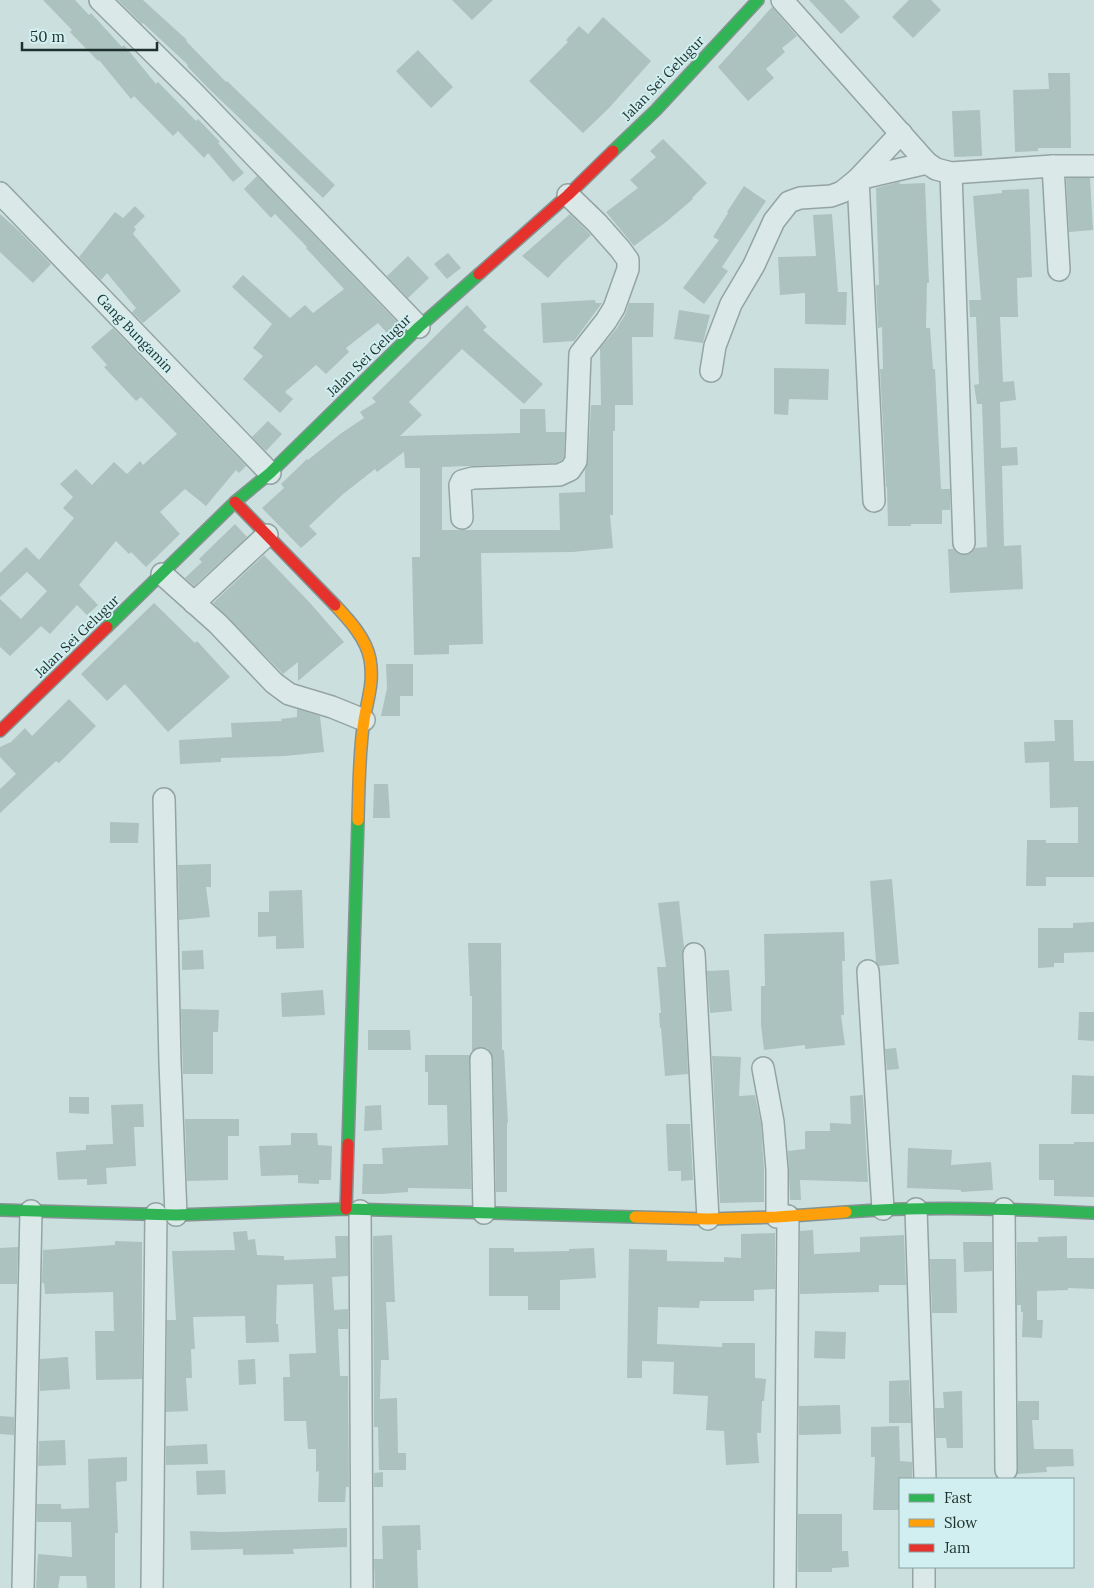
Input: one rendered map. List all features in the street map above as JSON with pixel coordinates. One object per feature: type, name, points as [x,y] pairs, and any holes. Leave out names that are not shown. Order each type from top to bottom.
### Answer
[{"type":"street","points":[[100,0],[193,92],[419,327]]},
{"type":"street","name":"Jalan Sei Gelugur","points":[[0,731],[235,502],[270,473],[419,327],[568,195],[656,110],[758,0]]},
{"type":"street","points":[[782,0],[927,163],[936,169],[951,173],[1053,166],[1094,166]]},
{"type":"street","points":[[711,371],[715,346],[731,304],[754,265],[774,221],[789,202],[795,199],[831,196],[842,192],[858,179],[901,133]]},
{"type":"street","points":[[858,179],[927,163]]},
{"type":"street","points":[[1053,166],[1059,270]]},
{"type":"street","points":[[951,173],[964,543]]},
{"type":"street","points":[[858,179],[874,501]]},
{"type":"street","name":"Gang Bungamin","points":[[0,193],[270,473]]},
{"type":"street","points":[[462,518],[460,485],[462,481],[472,478],[559,475],[570,470],[576,461],[580,354],[614,308],[628,269],[628,260],[597,223],[568,195]]},
{"type":"street","points":[[235,502],[348,619],[360,635],[370,658],[372,685],[364,720],[359,786],[353,1210],[362,1588]]},
{"type":"street","points":[[194,602],[267,535]]},
{"type":"street","points":[[162,574],[218,624],[274,683],[289,694],[332,706],[364,720]]},
{"type":"street","points":[[152,1588],[170,1062],[164,800]]},
{"type":"street","points":[[694,954],[708,1219]]},
{"type":"street","points":[[868,971],[883,1209]]},
{"type":"street","points":[[481,1059],[484,1213]]},
{"type":"street","points":[[763,1068],[773,1122],[782,1217],[786,1588]]},
{"type":"street","points":[[1004,1208],[1006,1470]]},
{"type":"street","points":[[0,1210],[166,1215],[353,1210],[708,1219],[782,1217],[883,1209],[1004,1208],[1094,1213]]},
{"type":"street","points":[[916,1210],[925,1478]]},
{"type":"street","points":[[23,1588],[31,1211]]},
{"type":"street","points":[[924,1568],[924,1588]]},
{"type":"building","points":[[43,0],[75,0],[89,15],[91,13],[122,47],[124,45],[156,84],[158,82],[196,121],[198,119],[220,142],[218,143],[244,173],[233,182],[208,153],[204,158],[178,131],[173,136],[134,96],[131,99],[99,60],[70,32],[72,30]]},
{"type":"building","points":[[118,0],[143,0],[187,40],[226,82],[335,185],[323,198],[207,87],[188,65]]},
{"type":"building","points":[[452,0],[493,0],[472,20]]},
{"type":"building","points":[[809,0],[844,0],[860,17],[841,34]]},
{"type":"building","points":[[909,0],[931,0],[941,10],[913,38],[892,17]]},
{"type":"building","points":[[772,7],[797,36],[782,48],[785,52],[766,69],[774,78],[748,101],[718,67]]},
{"type":"building","points":[[603,17],[651,61],[609,108],[583,133],[529,81],[568,42],[566,40],[579,26],[588,34]]},
{"type":"building","points":[[418,50],[453,87],[431,108],[396,71]]},
{"type":"building","points":[[1048,73],[1070,73],[1071,148],[1038,148],[1038,151],[1015,152],[1013,90],[1049,89]]},
{"type":"building","points":[[980,110],[982,156],[954,157],[952,111]]},
{"type":"building","points":[[663,139],[707,183],[693,199],[634,246],[606,212],[638,188],[630,180],[656,157],[650,151]]},
{"type":"building","points":[[257,176],[399,324],[389,335],[378,323],[346,348],[349,352],[326,374],[316,365],[285,392],[293,399],[280,413],[243,379],[263,356],[253,348],[272,324],[232,287],[243,275],[290,318],[305,305],[313,313],[344,289],[275,214],[271,218],[244,189]]},
{"type":"building","points":[[1066,178],[1090,178],[1093,230],[1069,232]]},
{"type":"building","points":[[899,182],[900,184],[925,183],[929,283],[927,283],[926,328],[930,328],[933,369],[935,369],[941,489],[950,489],[950,510],[942,510],[942,524],[888,526],[880,369],[883,369],[882,327],[878,328],[876,285],[879,285],[876,188]]},
{"type":"building","points":[[744,186],[766,201],[722,267],[728,271],[704,304],[683,288],[719,240],[713,237]]},
{"type":"building","points":[[1029,189],[1032,277],[1017,278],[1018,317],[1000,317],[1003,382],[1014,381],[1016,400],[1000,402],[1001,448],[1017,447],[1018,465],[1002,466],[1004,546],[1021,545],[1023,589],[950,593],[948,549],[953,549],[958,554],[965,555],[971,553],[975,548],[987,547],[982,404],[977,404],[974,385],[979,384],[976,317],[970,317],[969,300],[981,300],[973,196],[1002,193],[1002,190]]},
{"type":"building","points":[[135,206],[145,216],[134,227],[136,229],[133,234],[181,291],[143,323],[132,312],[136,308],[107,273],[101,280],[79,257],[115,212],[123,218]]},
{"type":"building","points":[[0,214],[51,264],[33,283],[0,252]]},
{"type":"building","points":[[570,214],[591,235],[548,278],[522,256]]},
{"type":"building","points":[[832,214],[838,292],[847,292],[846,325],[805,324],[805,293],[780,295],[778,257],[816,256],[813,215]]},
{"type":"building","points":[[448,253],[461,268],[447,279],[434,264]]},
{"type":"building","points":[[408,256],[429,278],[408,298],[387,276]]},
{"type":"building","points":[[595,300],[596,303],[602,303],[574,341],[543,343],[541,303]]},
{"type":"building","points":[[629,303],[654,303],[653,337],[632,337],[633,405],[615,405],[615,431],[613,431],[613,515],[610,515],[613,548],[573,552],[481,553],[483,644],[449,645],[449,654],[414,655],[412,557],[420,557],[420,468],[405,468],[404,452],[377,472],[375,469],[342,495],[309,526],[317,534],[301,548],[262,508],[284,488],[281,484],[307,459],[364,418],[360,412],[376,402],[372,398],[467,305],[487,327],[483,330],[543,384],[524,404],[462,349],[409,402],[422,415],[400,436],[520,433],[520,409],[545,409],[546,432],[565,432],[564,457],[562,460],[556,463],[442,467],[442,530],[560,530],[559,493],[585,492],[585,470],[588,461],[591,405],[601,405],[600,348],[617,328],[625,315]]},
{"type":"building","points":[[679,310],[710,315],[703,343],[674,339]]},
{"type":"building","points":[[113,328],[246,466],[239,473],[236,470],[206,506],[185,489],[160,512],[180,534],[146,567],[131,552],[129,554],[116,541],[79,585],[98,605],[87,615],[77,605],[50,634],[41,626],[10,656],[0,647],[0,599],[21,619],[47,591],[27,572],[0,597],[0,573],[26,547],[39,560],[74,518],[63,508],[73,497],[60,484],[76,469],[92,485],[114,462],[127,474],[140,461],[143,465],[177,434],[141,397],[136,401],[104,367],[107,365],[91,347]]},
{"type":"building","points":[[774,368],[829,369],[828,400],[789,399],[788,415],[774,414]]},
{"type":"building","points":[[268,421],[282,434],[266,451],[252,437]]},
{"type":"building","points":[[235,524],[247,537],[194,586],[185,578],[202,562],[199,559]]},
{"type":"building","points":[[264,555],[344,642],[298,681],[298,662],[283,674],[213,603]]},
{"type":"building","points":[[154,603],[195,643],[197,641],[230,677],[168,732],[125,684],[107,701],[81,674]]},
{"type":"building","points":[[386,664],[413,664],[413,696],[400,696],[400,716],[381,716],[387,688]]},
{"type":"building","points":[[69,699],[96,726],[59,763],[56,761],[0,813],[0,789],[16,774],[0,757],[0,747],[11,742],[25,728],[32,736]]},
{"type":"building","points":[[297,709],[320,716],[324,752],[285,756],[221,758],[221,762],[180,764],[179,740],[232,737],[231,723],[282,721],[281,719],[297,717]]},
{"type":"building","points":[[1054,720],[1073,720],[1074,761],[1094,761],[1094,877],[1046,877],[1046,886],[1026,886],[1027,840],[1046,840],[1046,843],[1078,843],[1078,807],[1050,808],[1049,762],[1025,763],[1024,742],[1055,741]]},
{"type":"building","points":[[374,784],[388,784],[390,818],[373,818]]},
{"type":"building","points":[[110,822],[139,823],[138,843],[110,843]]},
{"type":"building","points":[[211,864],[211,887],[206,887],[210,917],[179,920],[178,865]]},
{"type":"building","points":[[892,879],[899,964],[879,966],[876,962],[870,881]]},
{"type":"building","points":[[302,890],[304,948],[276,949],[276,936],[258,937],[258,912],[269,912],[269,891]]},
{"type":"building","points":[[679,901],[684,947],[682,955],[688,1074],[665,1076],[657,967],[666,967],[658,903]]},
{"type":"building","points":[[1094,922],[1094,952],[1064,953],[1064,963],[1054,963],[1054,967],[1038,968],[1038,928],[1073,928],[1073,923]]},
{"type":"building","points":[[844,932],[845,961],[842,961],[844,1015],[841,1015],[845,1045],[805,1049],[805,1045],[764,1050],[761,1025],[761,986],[765,986],[764,934]]},
{"type":"building","points":[[468,943],[501,943],[502,1050],[504,1050],[508,1123],[507,1192],[496,1192],[493,1058],[487,1048],[480,1047],[472,1051],[472,996],[470,996]]},
{"type":"building","points":[[203,950],[204,969],[182,970],[182,951]]},
{"type":"building","points":[[729,970],[732,1011],[710,1013],[707,971]]},
{"type":"building","points":[[323,990],[325,1015],[282,1017],[281,993]]},
{"type":"building","points":[[181,1009],[219,1010],[218,1032],[213,1032],[213,1074],[183,1074]]},
{"type":"building","points":[[1079,1012],[1094,1012],[1094,1041],[1078,1040]]},
{"type":"building","points":[[368,1030],[410,1030],[411,1050],[368,1050]]},
{"type":"building","points":[[896,1048],[899,1069],[887,1070],[885,1049]]},
{"type":"building","points":[[425,1055],[469,1055],[471,1189],[408,1188],[408,1192],[362,1194],[363,1164],[383,1164],[382,1148],[448,1145],[447,1105],[428,1105],[428,1072],[425,1072]]},
{"type":"building","points":[[712,1056],[741,1057],[739,1096],[755,1095],[761,1124],[764,1202],[720,1203]]},
{"type":"building","points":[[1072,1075],[1094,1076],[1094,1114],[1071,1114]]},
{"type":"building","points":[[863,1095],[868,1182],[800,1180],[801,1200],[790,1200],[788,1151],[805,1149],[805,1131],[830,1131],[830,1123],[851,1124],[850,1096]]},
{"type":"building","points":[[69,1097],[89,1097],[89,1114],[69,1113]]},
{"type":"building","points":[[143,1104],[144,1127],[134,1127],[136,1166],[106,1168],[107,1184],[87,1185],[87,1179],[58,1180],[56,1152],[86,1150],[86,1145],[113,1144],[111,1105]]},
{"type":"building","points":[[381,1105],[382,1130],[364,1131],[365,1106]]},
{"type":"building","points":[[185,1119],[239,1119],[239,1136],[228,1136],[228,1180],[187,1181]]},
{"type":"building","points":[[666,1124],[690,1124],[693,1180],[681,1181],[681,1171],[668,1171]]},
{"type":"building","points":[[291,1133],[317,1133],[318,1145],[332,1146],[331,1180],[319,1180],[319,1184],[298,1183],[298,1175],[261,1176],[259,1146],[291,1145]]},
{"type":"building","points":[[1074,1142],[1094,1142],[1094,1197],[1054,1196],[1054,1180],[1039,1180],[1039,1144],[1074,1144]]},
{"type":"building","points":[[908,1148],[952,1150],[951,1165],[991,1162],[993,1190],[961,1192],[961,1190],[907,1188]]},
{"type":"building","points":[[813,1230],[814,1254],[860,1252],[860,1237],[904,1235],[906,1285],[879,1285],[879,1292],[800,1294],[800,1231]]},
{"type":"building","points":[[247,1231],[248,1240],[255,1239],[257,1255],[284,1256],[284,1260],[336,1258],[335,1236],[348,1236],[348,1276],[332,1277],[334,1310],[348,1309],[348,1329],[338,1329],[340,1376],[348,1376],[349,1487],[346,1487],[345,1502],[318,1502],[319,1471],[316,1472],[316,1449],[308,1449],[306,1421],[284,1421],[283,1377],[290,1377],[289,1354],[316,1353],[313,1284],[277,1285],[276,1324],[278,1324],[279,1342],[246,1343],[245,1316],[193,1317],[195,1349],[191,1349],[192,1378],[186,1378],[188,1411],[166,1412],[167,1320],[176,1320],[172,1251],[235,1250],[233,1232]]},
{"type":"building","points":[[775,1233],[775,1289],[754,1290],[754,1301],[700,1301],[699,1308],[658,1307],[657,1344],[722,1347],[722,1343],[755,1343],[755,1378],[766,1379],[764,1401],[762,1401],[761,1433],[757,1433],[759,1463],[726,1465],[724,1431],[706,1430],[708,1396],[673,1394],[674,1362],[642,1361],[642,1378],[627,1378],[629,1249],[667,1250],[667,1261],[724,1262],[724,1257],[741,1258],[741,1234]]},
{"type":"building","points":[[392,1235],[395,1302],[386,1302],[389,1360],[381,1360],[380,1399],[397,1398],[398,1453],[406,1453],[406,1470],[379,1470],[378,1427],[374,1427],[373,1236]]},
{"type":"building","points":[[1067,1236],[1067,1258],[1094,1258],[1094,1289],[1068,1288],[1068,1290],[1037,1291],[1037,1320],[1043,1320],[1042,1338],[1022,1337],[1023,1312],[1021,1312],[1021,1305],[1017,1305],[1017,1242],[1038,1242],[1038,1237]]},
{"type":"building","points":[[115,1241],[142,1242],[142,1379],[96,1380],[95,1331],[114,1331],[113,1292],[45,1294],[44,1283],[42,1283],[43,1250],[115,1245]]},
{"type":"building","points":[[963,1242],[992,1242],[992,1271],[964,1272]]},
{"type":"building","points":[[18,1247],[17,1284],[0,1284],[0,1248]]},
{"type":"building","points":[[489,1248],[514,1248],[514,1252],[569,1251],[569,1249],[594,1248],[596,1278],[560,1280],[560,1310],[528,1310],[528,1296],[489,1296]]},
{"type":"building","points":[[930,1259],[956,1259],[957,1313],[932,1313]]},
{"type":"building","points":[[815,1331],[846,1332],[845,1359],[814,1358]]},
{"type":"building","points":[[68,1357],[70,1389],[40,1391],[40,1359]]},
{"type":"building","points":[[255,1359],[256,1384],[239,1385],[238,1360]]},
{"type":"building","points":[[909,1380],[911,1423],[889,1423],[889,1381]]},
{"type":"building","points":[[962,1391],[963,1448],[947,1448],[946,1438],[936,1438],[935,1408],[944,1408],[943,1392]]},
{"type":"building","points":[[1018,1401],[1039,1401],[1039,1420],[1032,1420],[1034,1449],[1073,1449],[1074,1466],[1046,1467],[1047,1472],[1017,1474]]},
{"type":"building","points":[[840,1405],[841,1434],[799,1435],[799,1406]]},
{"type":"building","points":[[0,1416],[14,1417],[14,1435],[0,1434]]},
{"type":"building","points":[[899,1426],[900,1461],[912,1462],[912,1478],[899,1478],[899,1510],[873,1510],[875,1457],[871,1457],[871,1427]]},
{"type":"building","points":[[65,1440],[66,1465],[38,1466],[39,1441]]},
{"type":"building","points":[[207,1444],[208,1464],[166,1465],[166,1446]]},
{"type":"building","points":[[127,1457],[127,1481],[116,1482],[118,1533],[115,1533],[115,1588],[87,1588],[86,1576],[60,1576],[58,1588],[36,1588],[38,1554],[72,1557],[71,1522],[37,1522],[37,1504],[61,1504],[61,1509],[89,1508],[88,1459]]},
{"type":"building","points":[[225,1470],[226,1494],[197,1495],[196,1471]]},
{"type":"building","points":[[383,1472],[383,1487],[374,1487],[374,1473]]},
{"type":"building","points":[[798,1514],[842,1514],[842,1551],[848,1551],[849,1567],[832,1568],[832,1572],[798,1572]]},
{"type":"building","points":[[420,1525],[421,1550],[417,1550],[418,1588],[375,1588],[374,1559],[383,1559],[382,1526]]},
{"type":"building","points":[[347,1528],[347,1547],[293,1549],[294,1554],[243,1555],[243,1549],[191,1550],[190,1531],[221,1532]]},
{"type":"traffic: fast","points":[[613,151],[656,110],[758,0]]},
{"type":"traffic: fast","points":[[107,627],[235,502],[270,473],[419,327],[479,274]]},
{"type":"traffic: fast","points":[[348,1144],[358,820]]},
{"type":"traffic: fast","points":[[0,1210],[176,1215],[346,1209],[635,1217]]},
{"type":"traffic: fast","points":[[846,1212],[970,1209],[1094,1213]]},
{"type":"traffic: slow","points":[[335,605],[361,637],[368,651],[371,667],[370,690],[361,744],[358,820]]},
{"type":"traffic: slow","points":[[635,1217],[708,1219],[846,1212]]},
{"type":"traffic: jam","points":[[479,274],[568,195],[613,151]]},
{"type":"traffic: jam","points":[[235,502],[335,605]]},
{"type":"traffic: jam","points":[[0,731],[107,627]]},
{"type":"traffic: jam","points":[[346,1209],[348,1144]]}]
